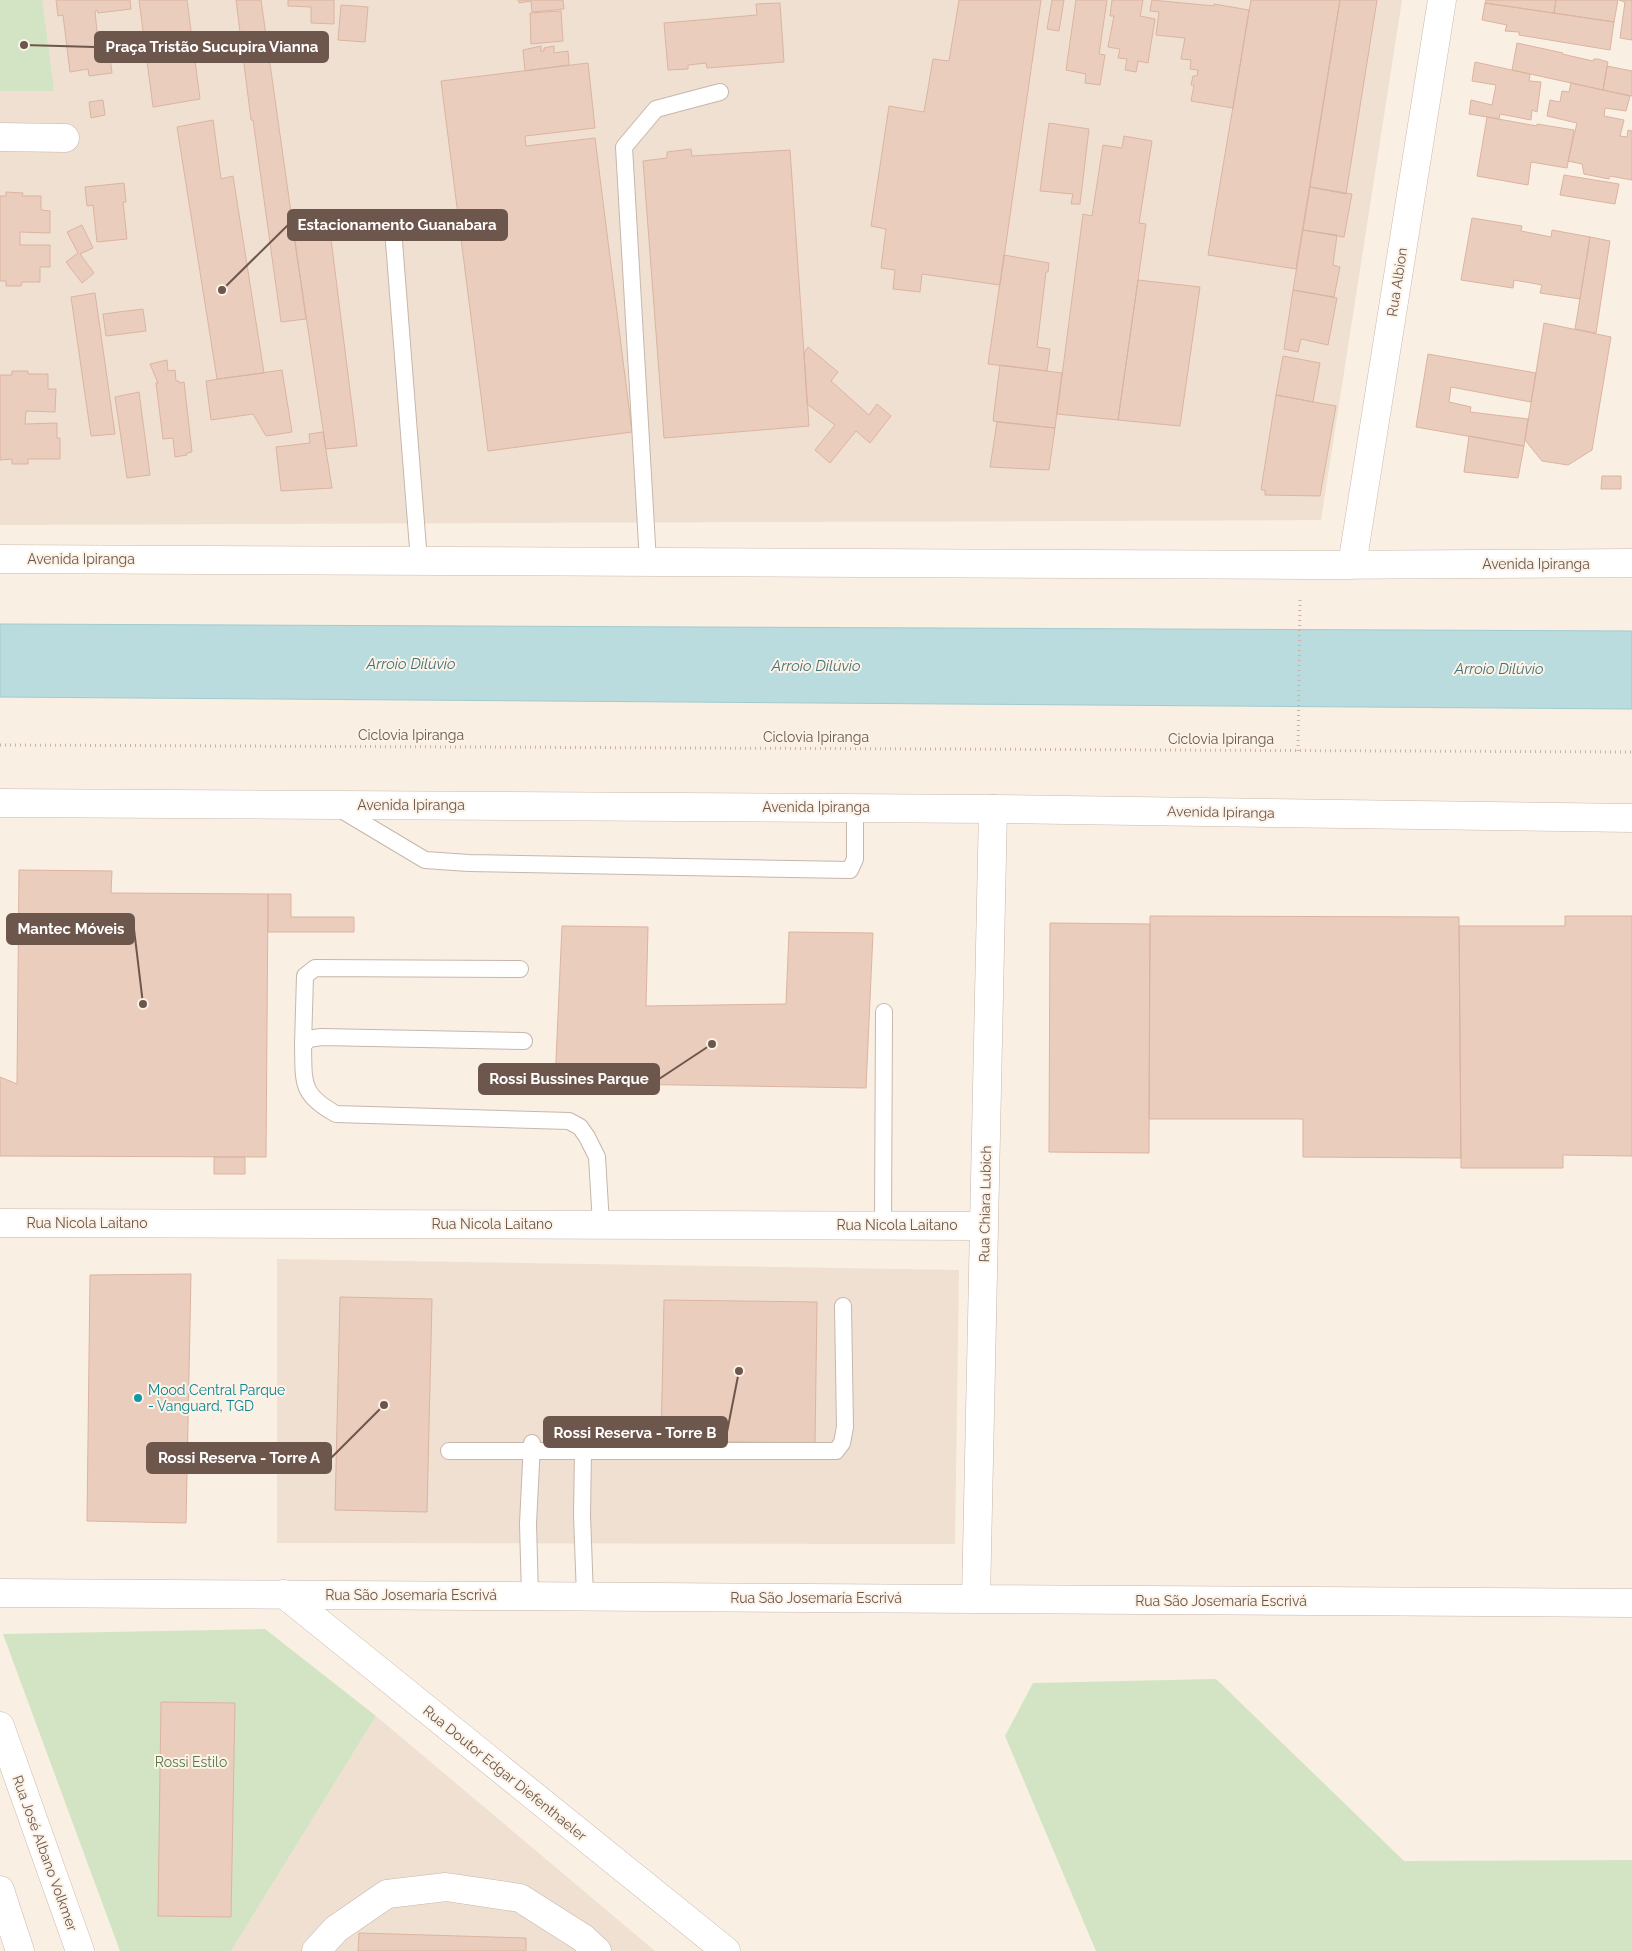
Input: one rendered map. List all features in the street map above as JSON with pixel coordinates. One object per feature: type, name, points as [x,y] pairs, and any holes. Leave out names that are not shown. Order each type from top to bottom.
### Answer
[{"type":"street","name":"Rua Albion","points":[[1352,565],[1442,0]]},
{"type":"street","points":[[0,137],[65,138]]},
{"type":"street","name":"Avenida Ipiranga","points":[[0,559],[1352,565],[1632,563]]},
{"type":"street","name":"Avenida Ipiranga","points":[[0,803],[993,809],[1632,818]]},
{"type":"street","name":"Rua Chiara Lubich","points":[[976,1599],[993,809]]},
{"type":"street","name":"Rua Nicola Laitano","points":[[0,1223],[984,1226]]},
{"type":"street","name":"Rua São Josemaría Escrivá","points":[[0,1593],[1632,1604]]},
{"type":"street","name":"Rua Doutor Edgar Diefenthaeler","points":[[284,1594],[726,1951]]},
{"type":"street","name":"Rua José Albano Volkmer","points":[[0,1726],[80,1951]]},
{"type":"street","points":[[316,1951],[336,1928],[387,1894],[446,1887],[520,1898],[583,1938],[597,1951]]},
{"type":"street","points":[[0,1890],[20,1951]]},
{"type":"lane","points":[[648,562],[624,147],[656,109],[720,92]]},
{"type":"lane","points":[[393,229],[419,561]]},
{"type":"lane","points":[[331,805],[425,860],[479,863],[850,870],[855,859],[855,808]]},
{"type":"lane","points":[[520,969],[315,968],[305,976],[304,1084],[312,1098],[336,1114],[569,1121],[580,1128],[597,1157],[601,1224]]},
{"type":"lane","points":[[884,1012],[884,1225]]},
{"type":"lane","points":[[303,1045],[309,1039],[321,1037],[524,1041]]},
{"type":"lane","points":[[449,1452],[532,1447],[583,1452],[836,1451],[842,1443],[845,1427],[843,1306]]},
{"type":"lane","points":[[530,1596],[528,1524],[532,1447]]},
{"type":"lane","points":[[583,1452],[582,1515],[585,1596]]},
{"type":"path","points":[[1298,751],[1300,597]]},
{"type":"path","name":"Ciclovia Ipiranga","points":[[0,745],[1632,752]]},
{"type":"shaded area","points":[[0,0],[1402,0],[1321,520],[0,525]]},
{"type":"shaded area","points":[[277,1259],[959,1270],[955,1544],[277,1543]]},
{"type":"shaded area","points":[[376,1716],[655,1951],[231,1951]]},
{"type":"green space","points":[[0,0],[42,0],[54,91],[0,91]]},
{"type":"green space","name":"Rossi Estilo","points":[[265,1629],[376,1716],[231,1951],[120,1951],[3,1634]]},
{"type":"green space","points":[[1216,1679],[1404,1861],[1632,1860],[1632,1951],[1096,1951],[1005,1736],[1033,1683]]},
{"type":"water","name":"Arroio Dilúvio","points":[[0,624],[1632,631],[1632,709],[0,697]]},
{"type":"building","points":[[56,0],[130,0],[131,9],[98,13],[97,10],[95,11],[98,42],[108,40],[112,73],[89,76],[88,69],[70,72],[63,15],[58,16]]},
{"type":"building","points":[[139,0],[187,0],[200,99],[153,107]]},
{"type":"building","points":[[236,0],[261,0],[306,319],[281,322],[253,120],[251,120]]},
{"type":"building","points":[[288,0],[334,0],[334,24],[311,23],[311,7],[288,6]]},
{"type":"building","points":[[518,0],[563,0],[564,9],[532,12],[531,1],[519,3]]},
{"type":"building","points":[[959,0],[1041,0],[1000,285],[922,274],[920,292],[893,289],[895,270],[881,268],[886,229],[871,226],[889,106],[924,112],[933,59],[949,61]]},
{"type":"building","points":[[1052,0],[1064,0],[1059,31],[1047,29]]},
{"type":"building","points":[[1076,0],[1107,0],[1099,54],[1105,55],[1100,85],[1085,83],[1086,74],[1066,70]]},
{"type":"building","points":[[1112,0],[1143,0],[1140,16],[1155,19],[1148,63],[1138,61],[1136,72],[1125,70],[1127,59],[1118,58],[1120,49],[1108,47],[1114,16],[1110,16]]},
{"type":"building","points":[[1152,0],[1214,6],[1214,4],[1249,10],[1233,108],[1191,101],[1194,85],[1191,85],[1193,76],[1197,76],[1198,70],[1190,69],[1191,60],[1181,59],[1185,38],[1156,35],[1159,12],[1150,11]]},
{"type":"building","points":[[1251,0],[1340,0],[1296,269],[1208,255]]},
{"type":"building","points":[[1340,0],[1377,0],[1346,194],[1310,187]]},
{"type":"building","points":[[1486,0],[1556,0],[1554,13],[1485,3]]},
{"type":"building","points":[[1556,0],[1618,0],[1614,22],[1554,13]]},
{"type":"building","points":[[1619,0],[1632,0],[1632,40],[1620,38],[1625,2]]},
{"type":"building","points":[[780,3],[784,62],[707,68],[706,63],[688,65],[688,69],[668,70],[664,23],[757,15],[756,4]]},
{"type":"building","points":[[1485,3],[1614,22],[1610,50],[1519,35],[1519,32],[1505,31],[1507,25],[1482,20]]},
{"type":"building","points":[[341,5],[368,7],[365,42],[338,40]]},
{"type":"building","points":[[561,11],[563,41],[531,44],[530,13]]},
{"type":"building","points":[[1517,43],[1593,61],[1598,59],[1608,62],[1603,90],[1512,70]]},
{"type":"building","points":[[541,46],[541,51],[544,51],[544,48],[554,46],[554,53],[568,51],[569,65],[525,71],[523,50]]},
{"type":"building","points":[[1475,62],[1530,74],[1529,81],[1541,82],[1537,112],[1532,110],[1531,120],[1500,114],[1499,119],[1469,114],[1471,100],[1492,105],[1496,85],[1472,81]]},
{"type":"building","points":[[588,63],[595,128],[525,136],[526,146],[595,138],[632,432],[488,451],[441,81]]},
{"type":"building","points":[[1607,66],[1632,71],[1632,96],[1603,90]]},
{"type":"building","points":[[1571,83],[1630,96],[1626,111],[1605,108],[1604,116],[1624,120],[1620,136],[1627,137],[1628,130],[1632,131],[1632,180],[1610,176],[1609,179],[1584,174],[1582,164],[1568,161],[1577,123],[1547,116],[1550,100],[1560,102],[1562,91],[1569,92]]},
{"type":"building","points":[[103,100],[105,115],[91,118],[89,102]]},
{"type":"building","points":[[1487,117],[1537,126],[1537,124],[1574,130],[1567,168],[1531,162],[1528,185],[1477,176]]},
{"type":"building","points":[[213,120],[221,179],[233,176],[264,373],[217,379],[177,127]]},
{"type":"building","points":[[1049,123],[1089,129],[1080,204],[1071,204],[1073,194],[1040,191]]},
{"type":"building","points":[[1124,136],[1152,141],[1139,223],[1146,224],[1118,420],[1057,414],[1083,214],[1092,216],[1103,145],[1122,148]]},
{"type":"building","points":[[691,149],[692,156],[790,150],[809,426],[664,438],[643,161],[667,158],[667,152]]},
{"type":"building","points":[[1564,175],[1619,184],[1615,204],[1560,195]]},
{"type":"building","points":[[124,183],[126,202],[123,202],[127,239],[97,242],[93,205],[87,206],[85,187]]},
{"type":"building","points":[[1310,187],[1352,194],[1344,237],[1303,230]]},
{"type":"building","points":[[6,192],[23,193],[22,196],[41,196],[41,210],[50,211],[50,233],[20,232],[20,245],[50,245],[50,267],[40,267],[40,282],[22,282],[21,286],[6,286],[6,281],[0,281],[0,196],[6,196]]},
{"type":"building","points":[[1472,218],[1522,226],[1521,231],[1551,237],[1552,230],[1590,237],[1580,299],[1540,293],[1542,285],[1514,280],[1513,288],[1461,280]]},
{"type":"building","points":[[82,225],[93,248],[80,254],[94,273],[82,283],[66,262],[78,253],[67,232]]},
{"type":"building","points":[[1303,230],[1337,235],[1333,265],[1340,267],[1334,297],[1293,290]]},
{"type":"building","points":[[330,231],[357,446],[326,449],[294,236]]},
{"type":"building","points":[[1590,237],[1610,241],[1596,333],[1575,329]]},
{"type":"building","points":[[1004,255],[1049,263],[1048,272],[1046,272],[1037,347],[1050,349],[1047,371],[988,364]]},
{"type":"building","points":[[1138,280],[1200,287],[1180,426],[1118,420]]},
{"type":"building","points":[[1293,290],[1337,298],[1328,345],[1301,339],[1298,352],[1284,349]]},
{"type":"building","points":[[95,293],[115,434],[91,436],[71,297]]},
{"type":"building","points":[[143,309],[146,331],[106,336],[103,314]]},
{"type":"building","points":[[1544,323],[1611,337],[1592,450],[1568,465],[1542,461],[1525,440]]},
{"type":"building","points":[[808,347],[838,372],[831,381],[869,415],[877,404],[891,416],[870,443],[856,431],[830,463],[815,450],[835,425],[807,404],[804,353]]},
{"type":"building","points":[[1428,354],[1536,373],[1531,402],[1451,387],[1449,402],[1471,407],[1470,412],[1528,419],[1524,446],[1416,427]]},
{"type":"building","points":[[1283,356],[1320,363],[1313,402],[1276,395]]},
{"type":"building","points":[[167,360],[168,371],[175,370],[176,381],[179,381],[179,383],[184,382],[192,452],[175,457],[173,438],[163,439],[156,383],[158,383],[150,364]]},
{"type":"building","points":[[1000,365],[1062,373],[1055,428],[993,421]]},
{"type":"building","points":[[282,370],[292,432],[266,436],[253,414],[211,420],[206,381]]},
{"type":"building","points":[[12,371],[28,371],[28,374],[48,374],[48,389],[56,389],[55,412],[26,411],[25,424],[57,423],[57,438],[60,438],[60,459],[28,459],[28,464],[12,464],[12,459],[0,460],[0,375],[12,375]]},
{"type":"building","points":[[139,392],[150,475],[127,478],[115,397]]},
{"type":"building","points":[[1276,395],[1336,406],[1320,496],[1265,495],[1265,490],[1261,490]]},
{"type":"building","points":[[997,422],[1055,428],[1049,470],[990,467]]},
{"type":"building","points":[[323,432],[332,488],[281,491],[276,447],[310,443],[309,434]]},
{"type":"building","points":[[1469,436],[1524,446],[1518,478],[1464,472]]},
{"type":"building","points":[[1602,476],[1621,476],[1621,489],[1601,489]]},
{"type":"building","points":[[19,870],[112,871],[111,893],[268,894],[266,1157],[0,1156],[0,1077],[17,1084]]},
{"type":"building","points":[[268,894],[291,894],[291,917],[354,917],[354,932],[268,932]]},
{"type":"building","points":[[1150,916],[1459,917],[1461,1158],[1303,1157],[1303,1119],[1149,1119]]},
{"type":"building","points":[[1565,916],[1632,916],[1632,1156],[1563,1155],[1563,1168],[1461,1168],[1459,926],[1565,926]]},
{"type":"building","points":[[1050,923],[1150,924],[1149,1153],[1049,1152]]},
{"type":"building","points":[[562,926],[648,927],[646,1006],[786,1004],[789,932],[873,933],[866,1088],[555,1083]]},
{"type":"building","points":[[214,1157],[245,1157],[245,1174],[214,1174]]},
{"type":"building","name":"Mood Central Parque - Vanguard, TGD","points":[[191,1274],[186,1523],[87,1521],[90,1275]]},
{"type":"building","points":[[340,1297],[432,1299],[427,1512],[335,1510]]},
{"type":"building","points":[[664,1300],[817,1302],[815,1443],[661,1441]]},
{"type":"building","points":[[161,1702],[235,1703],[231,1917],[158,1916]]},
{"type":"building","points":[[359,1933],[526,1938],[526,1951],[358,1951]]},
{"type":"place","name":"Praça Tristão Sucupira Vianna","points":[[24,45]]},
{"type":"place","name":"Estacionamento Guanabara","points":[[222,290]]},
{"type":"place","name":"Mantec Móveis","points":[[143,1004]]},
{"type":"place","name":"Rossi Bussines Parque","points":[[712,1044]]},
{"type":"place","name":"Rossi Reserva - Torre B","points":[[739,1371]]},
{"type":"place","name":"Mood Central Parque - Vanguard, TGD","points":[[138,1398]]},
{"type":"place","name":"Rossi Reserva - Torre A","points":[[384,1405]]}]
